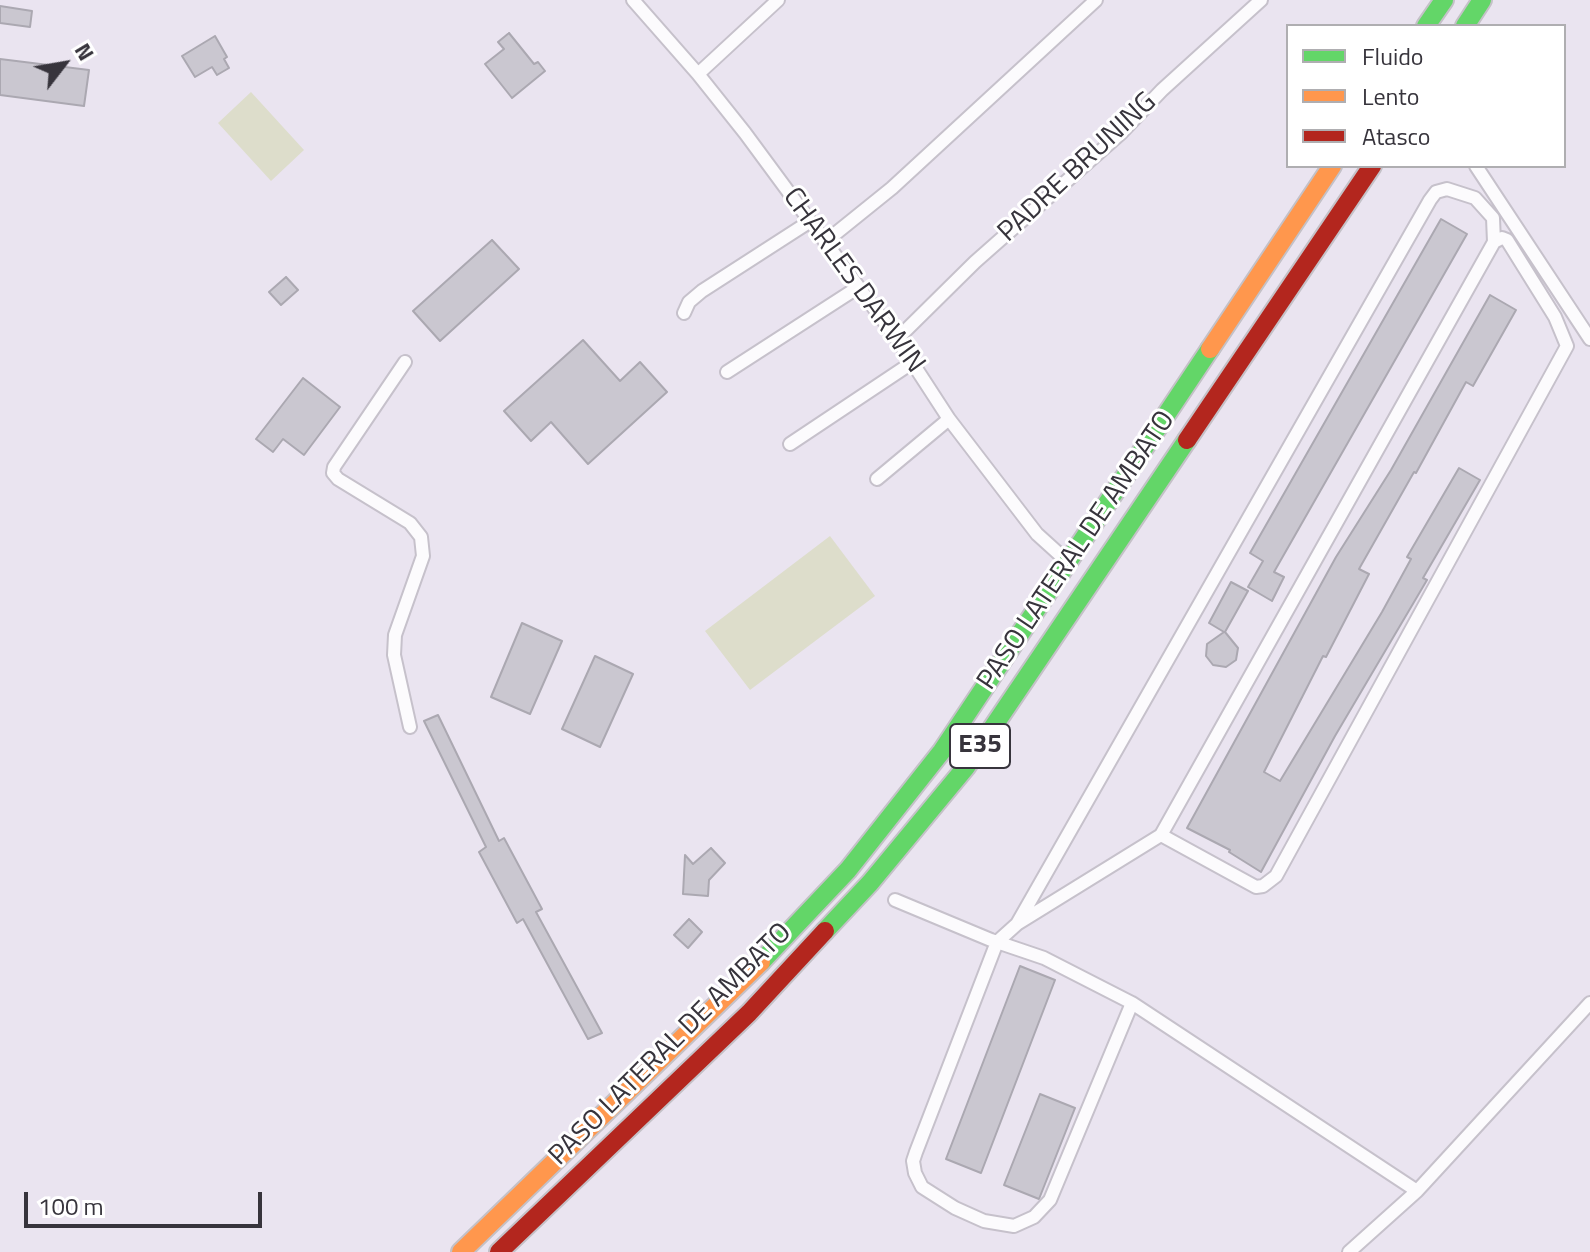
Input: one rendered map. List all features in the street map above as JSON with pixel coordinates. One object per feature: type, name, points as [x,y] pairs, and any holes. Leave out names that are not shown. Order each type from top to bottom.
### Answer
[{"type":"highway","points":[[1427,24],[1444,0]]},
{"type":"highway","points":[[1466,24],[1482,0]]},
{"type":"highway","name":"PASO LATERAL DE AMBATO","points":[[461,1252],[732,993],[848,870],[942,751],[1331,168]]},
{"type":"highway","name":"PASO LATERAL DE AMBATO","points":[[499,1252],[749,1013],[870,883],[966,767],[1371,168]]},
{"type":"highway","points":[[1181,391],[1206,409]]},
{"type":"street","name":"CHARLES DARWIN","points":[[633,0],[754,144],[897,339],[949,419],[1037,534],[1069,563]]},
{"type":"street","points":[[698,74],[778,0]]},
{"type":"street","points":[[825,242],[892,188],[1096,0]]},
{"type":"street","name":"PADRE BRUNING","points":[[897,339],[975,262],[1121,133],[1162,90],[1261,0]]},
{"type":"street","points":[[1477,168],[1590,339]]},
{"type":"street","points":[[1017,924],[1430,200],[1436,192],[1447,189],[1475,198],[1493,218],[1494,242],[1161,835],[1017,924],[997,942],[913,1161],[922,1187],[973,1217],[999,1225],[1014,1226],[1034,1217],[1050,1200],[1132,1003]]},
{"type":"street","points":[[684,313],[689,302],[702,291],[809,222]]},
{"type":"street","points":[[1161,835],[1256,887],[1263,886],[1276,876],[1567,346],[1555,317],[1507,240],[1502,238],[1494,242]]},
{"type":"street","points":[[727,372],[857,288]]},
{"type":"street","points":[[405,362],[334,467],[333,473],[410,523],[421,537],[423,556],[395,635],[394,655],[410,727]]},
{"type":"street","points":[[790,444],[913,362]]},
{"type":"street","points":[[877,479],[949,419]]},
{"type":"street","points":[[895,900],[1044,958],[1132,1003],[1417,1191]]},
{"type":"street","points":[[1349,1252],[1417,1191],[1590,1003]]},
{"type":"green space","points":[[251,92],[304,150],[271,181],[218,123]]},
{"type":"green space","points":[[830,536],[875,596],[750,690],[705,631]]},
{"type":"building","points":[[0,6],[32,11],[30,27],[0,23]]},
{"type":"building","points":[[509,33],[534,64],[538,62],[545,71],[512,98],[485,64],[504,49],[498,42]]},
{"type":"building","points":[[215,36],[227,57],[224,59],[229,68],[217,75],[212,67],[195,77],[182,56]]},
{"type":"building","points":[[0,59],[89,70],[84,106],[0,95]]},
{"type":"building","points":[[1441,219],[1467,234],[1274,572],[1284,577],[1272,601],[1248,587],[1263,561],[1250,553]]},
{"type":"building","points":[[492,240],[519,269],[440,341],[413,311]]},
{"type":"building","points":[[286,277],[298,290],[281,305],[269,292]]},
{"type":"building","points":[[1490,295],[1516,310],[1473,386],[1466,382],[1359,569],[1369,574],[1264,772],[1280,781],[1382,612],[1411,559],[1407,557],[1459,468],[1480,480],[1423,578],[1427,580],[1335,736],[1261,872],[1230,850],[1187,828],[1336,557],[1391,470]]},
{"type":"building","points":[[583,340],[620,381],[640,362],[667,392],[588,464],[551,422],[531,441],[504,411]]},
{"type":"building","points":[[303,378],[340,407],[304,455],[283,439],[273,452],[256,439]]},
{"type":"building","points":[[1231,582],[1248,591],[1225,632],[1238,648],[1236,660],[1226,667],[1213,665],[1206,656],[1207,644],[1224,632],[1209,623]]},
{"type":"building","points":[[522,623],[562,641],[530,714],[491,697]]},
{"type":"building","points":[[595,656],[633,674],[600,747],[562,729]]},
{"type":"building","points":[[438,715],[499,841],[504,838],[542,909],[536,912],[602,1033],[588,1039],[523,919],[517,923],[479,852],[486,847],[424,721]]},
{"type":"building","points":[[711,848],[725,863],[709,880],[708,896],[683,894],[685,855],[693,864]]},
{"type":"building","points":[[689,919],[702,932],[688,948],[674,935]]},
{"type":"building","points":[[1020,966],[1055,980],[981,1173],[946,1159]]},
{"type":"building","points":[[1040,1094],[1075,1108],[1039,1199],[1004,1185]]},
{"type":"traffic: fast","points":[[1427,24],[1444,0]]},
{"type":"traffic: fast","points":[[1466,24],[1482,0]]},
{"type":"traffic: fast","points":[[761,962],[848,870],[942,751],[1210,349]]},
{"type":"traffic: fast","points":[[825,931],[870,883],[966,767],[1187,440]]},
{"type":"traffic: slow","points":[[1210,349],[1331,168]]},
{"type":"traffic: slow","points":[[461,1252],[761,962]]},
{"type":"traffic: jam","points":[[1187,440],[1371,168]]},
{"type":"traffic: jam","points":[[499,1252],[749,1013],[825,931]]}]
